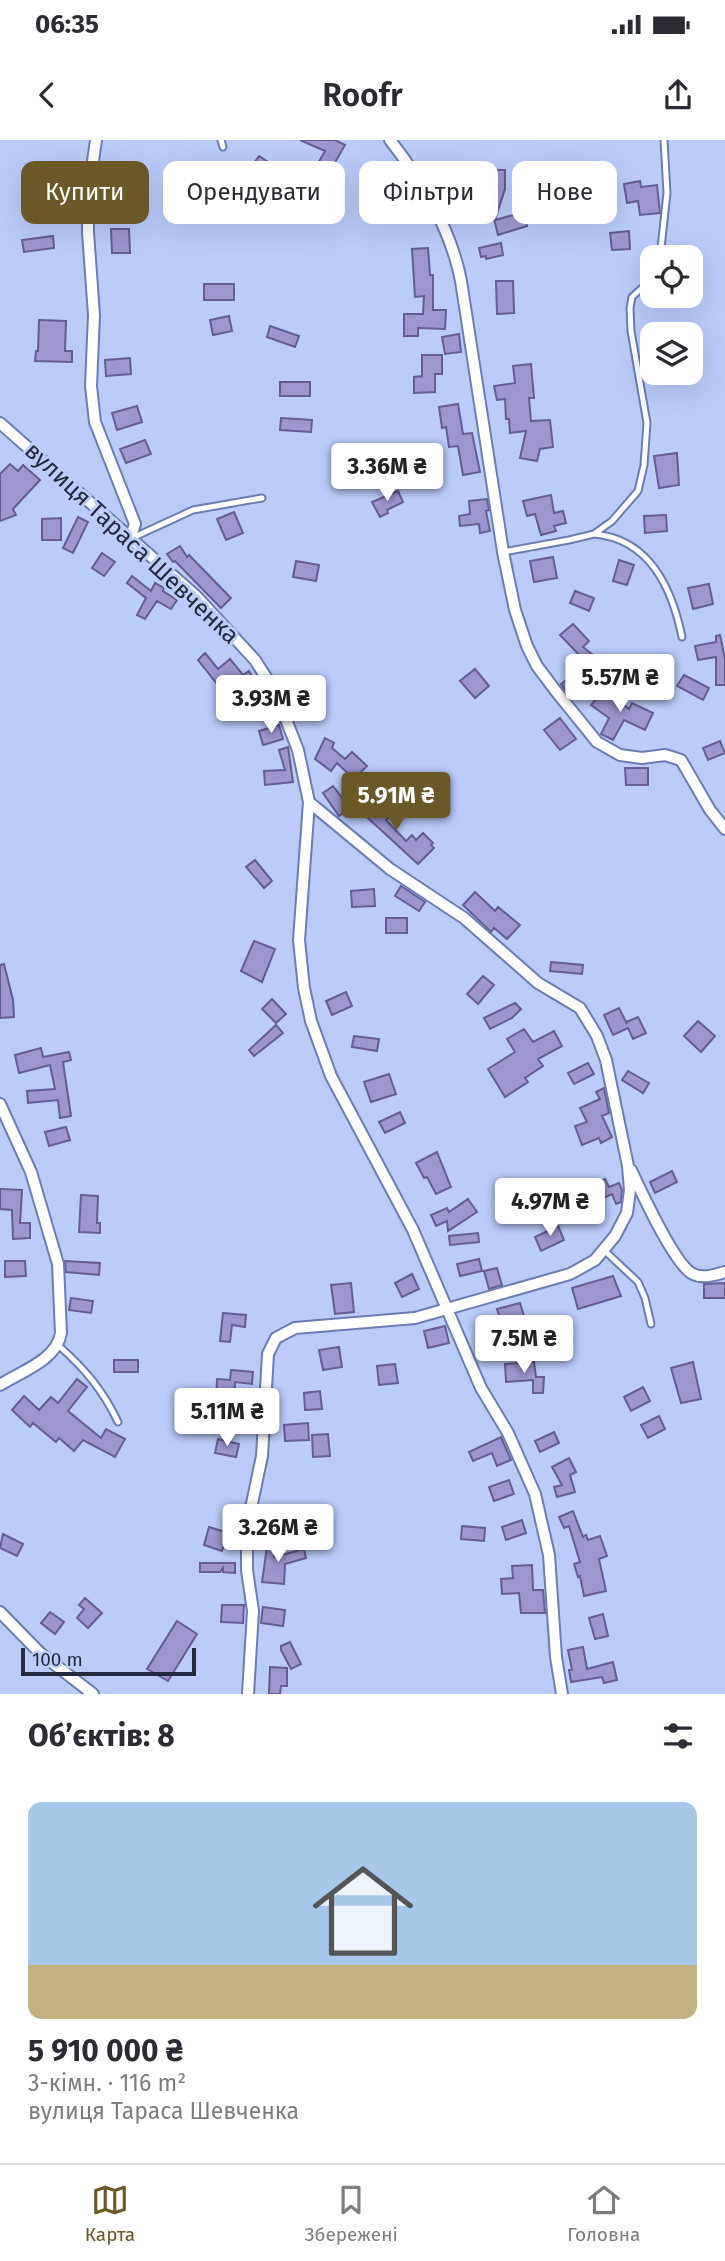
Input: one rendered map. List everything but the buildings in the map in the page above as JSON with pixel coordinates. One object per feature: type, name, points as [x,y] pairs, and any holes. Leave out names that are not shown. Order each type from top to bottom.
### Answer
[{"type":"street","points":[[96,140],[88,196],[94,315],[91,386],[94,422],[135,524],[130,539]]},
{"type":"street","points":[[390,140],[423,188],[456,258],[503,552],[515,610],[527,646],[542,673],[597,742],[620,755],[642,758],[666,755],[681,760],[710,810],[725,829]]},
{"type":"street","name":"вулиця Тараса Шевченка","points":[[0,423],[196,596],[240,642],[269,681],[298,750],[309,802],[299,940],[311,1021],[331,1076],[401,1206],[481,1388],[508,1433],[539,1506],[550,1569],[556,1657],[562,1694]]},
{"type":"street","points":[[248,1694],[253,1611],[247,1570],[247,1541],[262,1456],[267,1360],[272,1343],[295,1328],[403,1320],[570,1274],[605,1251],[627,1213],[630,1189],[628,1166],[606,1060],[597,1036],[580,1008],[538,984],[481,932],[390,869],[309,802]]},
{"type":"street","points":[[0,1104],[31,1172],[58,1264],[61,1333],[58,1345],[42,1360],[0,1385]]},
{"type":"street","points":[[628,1166],[669,1244],[687,1270],[702,1276],[725,1272]]},
{"type":"street","points":[[3,1616],[40,1653],[93,1694]]},
{"type":"lane","points":[[661,245],[667,193],[664,140]]},
{"type":"lane","points":[[594,534],[612,521],[631,501],[642,481],[647,423],[629,311],[632,298],[640,290]]},
{"type":"lane","points":[[130,539],[193,509],[262,498]]},
{"type":"lane","points":[[503,552],[594,534],[624,542],[654,567],[672,596],[682,637]]},
{"type":"lane","points":[[605,1251],[638,1282],[645,1297],[651,1324]]},
{"type":"lane","points":[[58,1345],[98,1386],[118,1422]]}]
